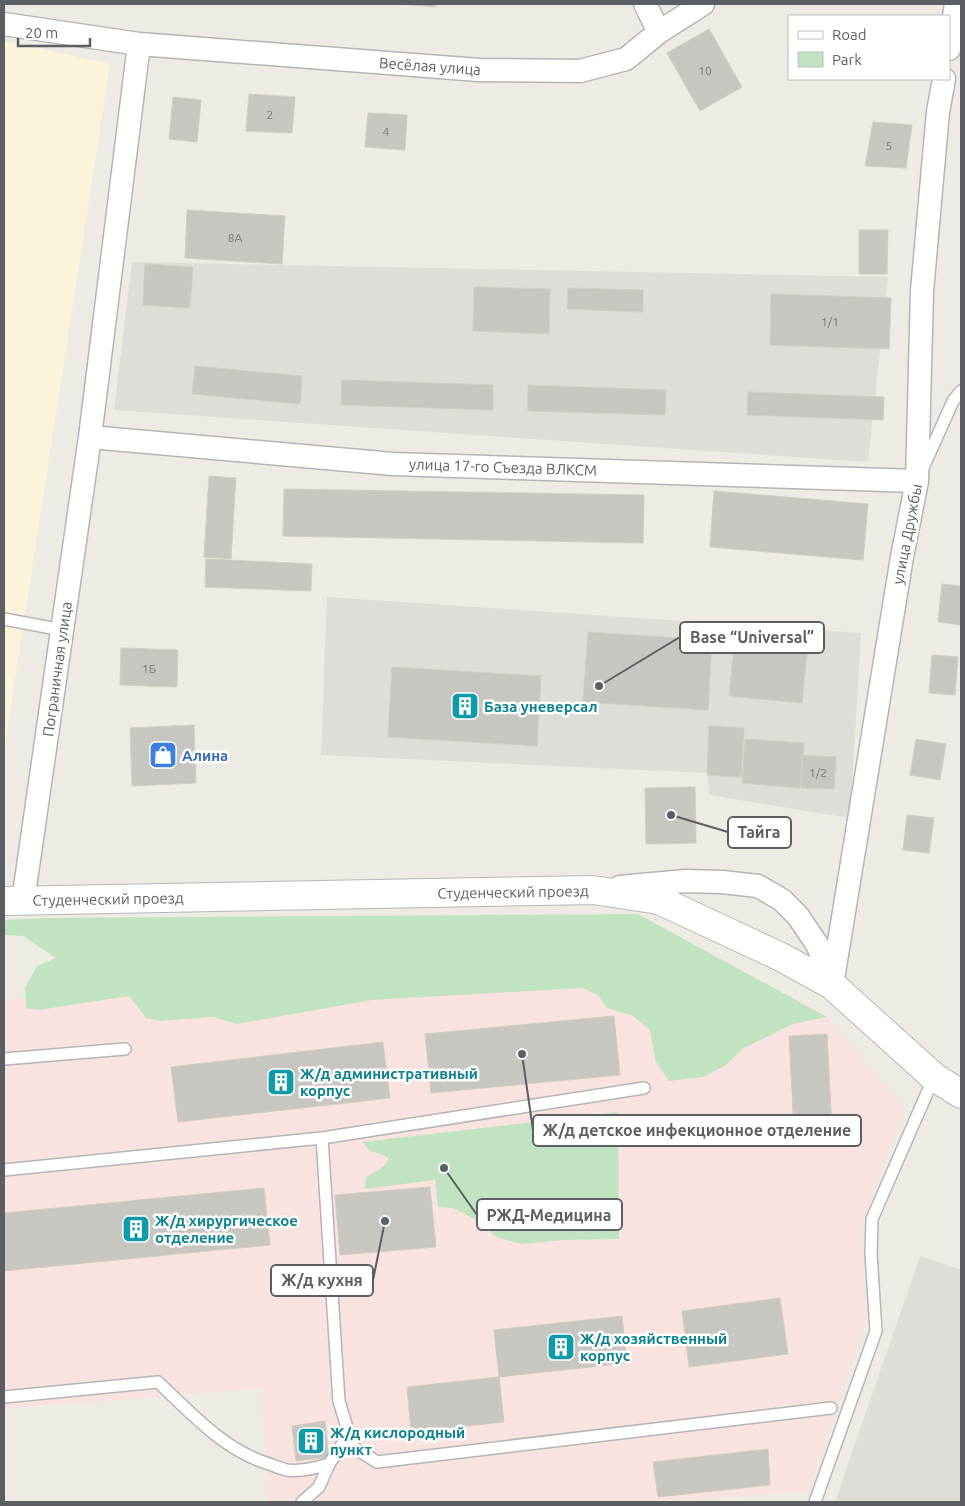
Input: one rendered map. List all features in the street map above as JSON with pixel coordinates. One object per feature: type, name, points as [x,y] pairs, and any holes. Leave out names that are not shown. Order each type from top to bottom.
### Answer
[{"type":"street","points":[[645,4],[659,32]]},
{"type":"street","name":"Весёлая улица","points":[[4,24],[139,44],[479,70],[580,71],[626,59],[659,32],[703,4]]},
{"type":"street","points":[[950,43],[956,4]]},
{"type":"street","name":"Пограничная улица","points":[[14,901],[62,630],[90,438],[139,44]]},
{"type":"street","name":"улица Дружбы","points":[[832,986],[902,557],[917,481],[922,292],[938,112],[944,80]]},
{"type":"street","name":"улица 17-го Съезда ВЛКСМ","points":[[90,438],[393,464],[917,481]]},
{"type":"street","points":[[592,890],[685,881],[722,882],[758,886],[782,900],[798,916],[818,946],[832,986]]},
{"type":"street","name":"Студенческий проезд","points":[[14,901],[592,890],[659,900],[781,957],[832,986],[934,1076],[961,1094]]},
{"type":"lane","points":[[917,481],[953,402],[961,391]]},
{"type":"lane","points":[[4,619],[62,630]]},
{"type":"lane","points":[[4,1059],[125,1049]]},
{"type":"lane","points":[[815,1502],[876,1331],[871,1254],[872,1219],[934,1076]]},
{"type":"lane","points":[[4,1170],[322,1138],[644,1088]]},
{"type":"lane","points":[[322,1138],[339,1401],[353,1447],[377,1462],[831,1408]]},
{"type":"lane","points":[[4,1397],[158,1382],[207,1429],[240,1451],[262,1462],[287,1470],[314,1468],[329,1464]]},
{"type":"lane","points":[[302,1502],[319,1487],[329,1464],[349,1434]]},
{"type":"shaded area","points":[[4,41],[110,64],[4,751]]},
{"type":"shaded area","points":[[132,262],[888,277],[868,462],[114,410]]},
{"type":"shaded area","points":[[327,597],[861,633],[850,818],[709,795],[707,773],[321,755]]},
{"type":"shaded area","points":[[638,914],[827,1017],[904,1109],[862,1226],[866,1323],[809,1491],[654,1502],[270,1502],[261,1388],[4,1409],[4,1000],[52,996],[48,918]]},
{"type":"shaded area","points":[[920,1256],[961,1270],[961,1502],[835,1502]]},
{"type":"green space","points":[[638,914],[827,1017],[793,1024],[744,1048],[726,1065],[703,1077],[669,1081],[656,1062],[650,1030],[633,1016],[607,1008],[598,995],[582,988],[372,1000],[237,1024],[213,1017],[160,1021],[146,1018],[129,996],[39,1010],[26,1008],[25,988],[37,966],[56,958],[23,936],[4,935],[4,920],[48,918]]},
{"type":"green space","points":[[618,1112],[619,1239],[563,1240],[521,1244],[496,1237],[478,1221],[453,1208],[438,1207],[435,1180],[365,1189],[366,1177],[383,1167],[389,1159],[384,1155],[370,1151],[362,1142]]},
{"type":"building","points":[[399,4],[436,4],[436,7]]},
{"type":"building","points":[[709,29],[742,87],[700,111],[667,53]]},
{"type":"building","points":[[249,94],[295,97],[292,133],[246,131]]},
{"type":"building","points":[[173,97],[201,100],[197,142],[169,139]]},
{"type":"building","points":[[368,113],[407,115],[405,150],[365,147]]},
{"type":"building","points":[[873,122],[912,125],[906,168],[865,166]]},
{"type":"building","points":[[187,210],[285,216],[282,264],[185,258]]},
{"type":"building","points":[[859,230],[888,230],[887,274],[859,274]]},
{"type":"building","points":[[145,264],[193,267],[190,308],[143,305]]},
{"type":"building","points":[[474,287],[550,289],[549,334],[473,331]]},
{"type":"building","points":[[568,288],[643,290],[643,312],[567,309]]},
{"type":"building","points":[[771,294],[891,298],[889,349],[770,345]]},
{"type":"building","points":[[195,366],[302,376],[300,404],[192,394]]},
{"type":"building","points":[[342,380],[493,385],[493,410],[341,405]]},
{"type":"building","points":[[528,385],[666,390],[665,415],[528,411]]},
{"type":"building","points":[[748,392],[884,397],[883,420],[747,415]]},
{"type":"building","points":[[209,476],[236,478],[231,559],[204,557]]},
{"type":"building","points":[[284,489],[644,495],[643,543],[283,536]]},
{"type":"building","points":[[714,491],[868,504],[863,560],[710,547]]},
{"type":"building","points":[[206,559],[312,564],[311,591],[205,587]]},
{"type":"building","points":[[942,584],[961,586],[961,625],[938,622]]},
{"type":"building","points":[[588,632],[712,640],[708,710],[583,702]]},
{"type":"building","points":[[734,647],[807,654],[802,703],[729,696]]},
{"type":"building","points":[[121,648],[178,650],[177,687],[120,685]]},
{"type":"building","points":[[932,655],[958,657],[955,695],[929,693]]},
{"type":"building","name":"База уневерсал","points":[[392,667],[541,676],[537,746],[388,737]]},
{"type":"building","name":"Алина","points":[[194,725],[196,783],[132,786],[130,728]]},
{"type":"building","points":[[709,726],[744,728],[741,777],[707,775]]},
{"type":"building","points":[[745,739],[804,743],[800,788],[742,783]]},
{"type":"building","points":[[916,739],[946,744],[940,780],[910,775]]},
{"type":"building","points":[[802,755],[836,757],[834,789],[801,788]]},
{"type":"building","points":[[695,787],[696,843],[646,844],[645,788]]},
{"type":"building","points":[[907,815],[934,818],[929,853],[903,850]]},
{"type":"building","points":[[614,1016],[620,1075],[431,1093],[425,1034]]},
{"type":"building","points":[[827,1034],[832,1127],[794,1130],[789,1036]]},
{"type":"building","name":"Ж/д административный корпус","points":[[383,1042],[390,1098],[178,1122],[171,1067]]},
{"type":"building","points":[[430,1187],[436,1247],[340,1255],[335,1195]]},
{"type":"building","name":"Ж/д хирургическое отделение","points":[[264,1188],[270,1245],[4,1271],[4,1213]]},
{"type":"building","points":[[780,1298],[788,1354],[689,1367],[682,1311]]},
{"type":"building","name":"Ж/д хозяйственный корпус","points":[[622,1316],[627,1363],[499,1377],[494,1330]]},
{"type":"building","points":[[499,1377],[504,1422],[411,1432],[407,1387]]},
{"type":"building","name":"Ж/д кислородный пункт","points":[[325,1421],[329,1457],[296,1461],[292,1426]]},
{"type":"building","points":[[768,1449],[770,1485],[658,1497],[653,1462]]},
{"type":"place","name":"Base “Universal”","points":[[599,686]]},
{"type":"place","name":"База уневерсал","points":[[465,706]]},
{"type":"place","name":"Алина","points":[[163,755]]},
{"type":"place","name":"Тайга","points":[[671,815]]},
{"type":"place","name":"Ж/д детское инфекционное отделение","points":[[522,1054]]},
{"type":"place","name":"Ж/д административный корпус","points":[[281,1082]]},
{"type":"place","name":"РЖД-Медицина","points":[[444,1168]]},
{"type":"place","name":"Ж/д кухня","points":[[385,1221]]},
{"type":"place","name":"Ж/д хирургическое отделение","points":[[136,1229]]},
{"type":"place","name":"Ж/д хозяйственный корпус","points":[[561,1347]]},
{"type":"place","name":"Ж/д кислородный пункт","points":[[311,1441]]}]
